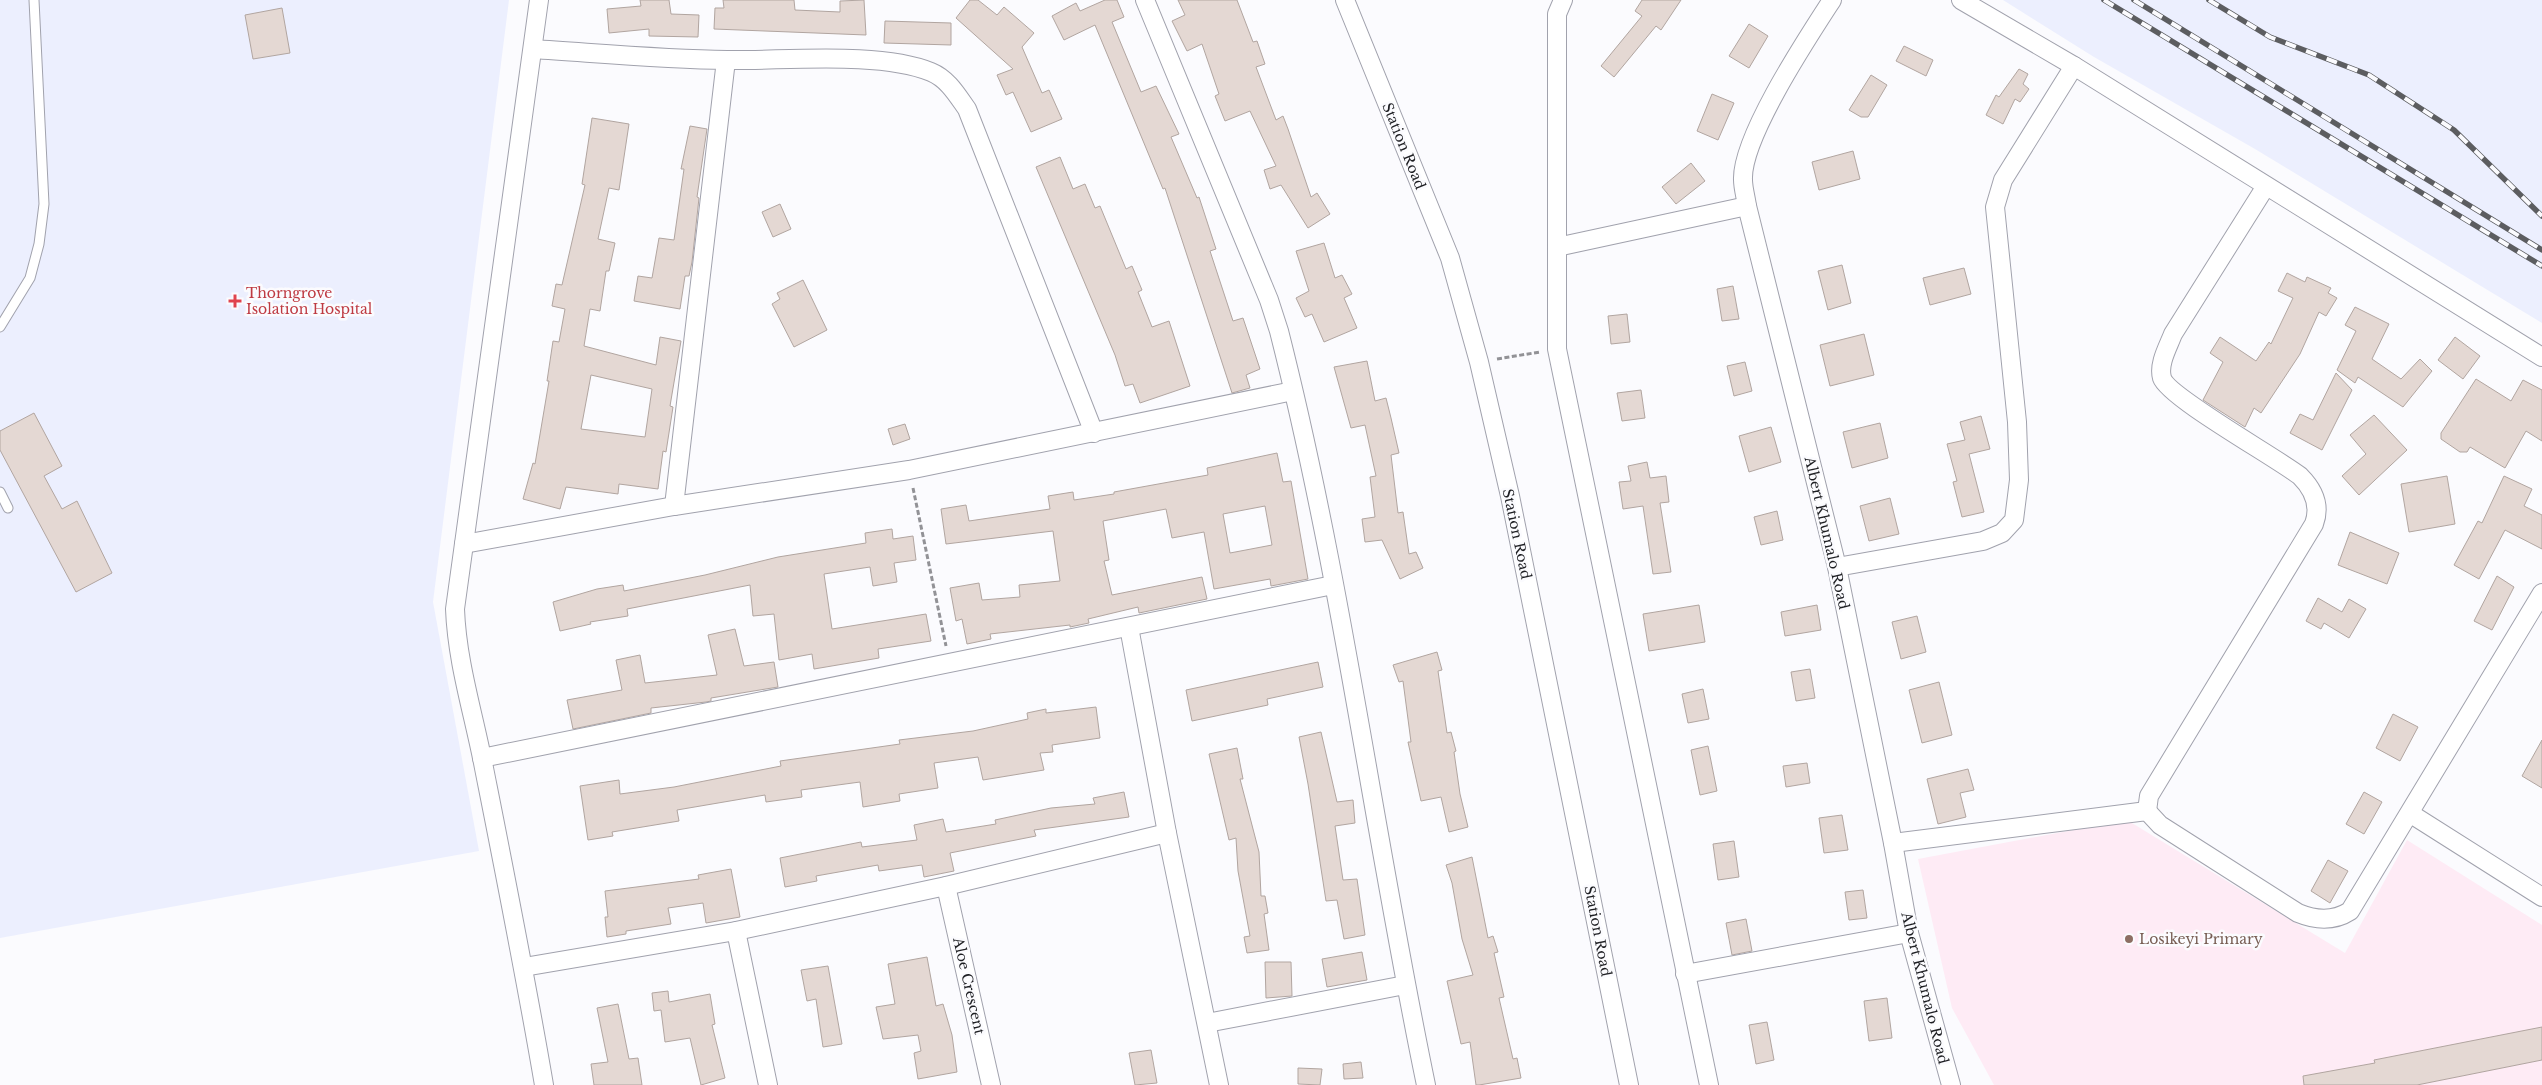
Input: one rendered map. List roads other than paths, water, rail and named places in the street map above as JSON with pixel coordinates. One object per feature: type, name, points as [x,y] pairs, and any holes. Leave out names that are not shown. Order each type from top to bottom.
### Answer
[{"type":"street","points":[[539,0],[456,596],[456,626],[460,662],[482,758],[524,967],[544,1085]]},
{"type":"street","points":[[1145,0],[1269,300],[1279,331],[1334,585],[1405,984],[1426,1085]]},
{"type":"street","name":"Station Road","points":[[1345,0],[1450,258],[1479,362],[1514,515],[1629,1085]]},
{"type":"street","name":"Albert Khumalo Road","points":[[1832,0],[1799,51],[1753,141],[1742,179],[1747,206],[1837,567],[1894,843],[1909,933],[1950,1085]]},
{"type":"street","points":[[1961,0],[2074,66],[2542,357]]},
{"type":"street","points":[[1558,2],[1557,349],[1708,1085]]},
{"type":"street","points":[[533,49],[726,60],[867,60],[906,65],[930,72],[946,80],[967,109],[1094,433]]},
{"type":"street","points":[[674,506],[726,60]]},
{"type":"street","points":[[1837,567],[1983,541],[2002,533],[2014,520],[2019,480],[2017,422],[1995,207],[2002,180],[2074,66]]},
{"type":"street","points":[[2147,811],[2149,796],[2314,524],[2318,513],[2310,487],[2300,476],[2251,442],[2192,406],[2164,383],[2161,376],[2164,356],[2173,334],[2266,186]]},
{"type":"street","points":[[1557,247],[1747,206]]},
{"type":"street","points":[[464,544],[674,506],[909,470],[1293,391]]},
{"type":"street","points":[[482,758],[950,665],[1334,585]]},
{"type":"street","points":[[2147,811],[2160,825],[2290,908],[2312,919],[2319,920],[2338,917],[2350,911],[2411,814],[2542,594]]},
{"type":"street","points":[[1129,627],[1167,833],[1220,1085]]},
{"type":"street","points":[[1894,843],[2147,811]]},
{"type":"street","points":[[2411,814],[2542,896]]},
{"type":"street","points":[[524,967],[736,932],[946,886],[1167,833]]},
{"type":"street","name":"Aloe Crescent","points":[[946,886],[991,1085]]},
{"type":"street","points":[[736,932],[768,1085]]},
{"type":"street","points":[[1685,974],[1909,933]]},
{"type":"street","points":[[1207,1023],[1405,984]]},
{"type":"lane","points":[[0,327],[30,278],[39,244],[44,204],[34,0]]},
{"type":"lane","points":[[0,492],[8,508]]},
{"type":"railway","points":[[2104,0],[2542,266]]},
{"type":"railway","points":[[2134,0],[2542,250]]},
{"type":"railway","points":[[2209,0],[2270,37],[2369,75],[2454,130],[2542,216]]},
{"type":"place","name":"Thorngrove Isolation Hospital","points":[[235,301]]},
{"type":"place","name":"Losikeyi Primary","points":[[2129,939]]}]
